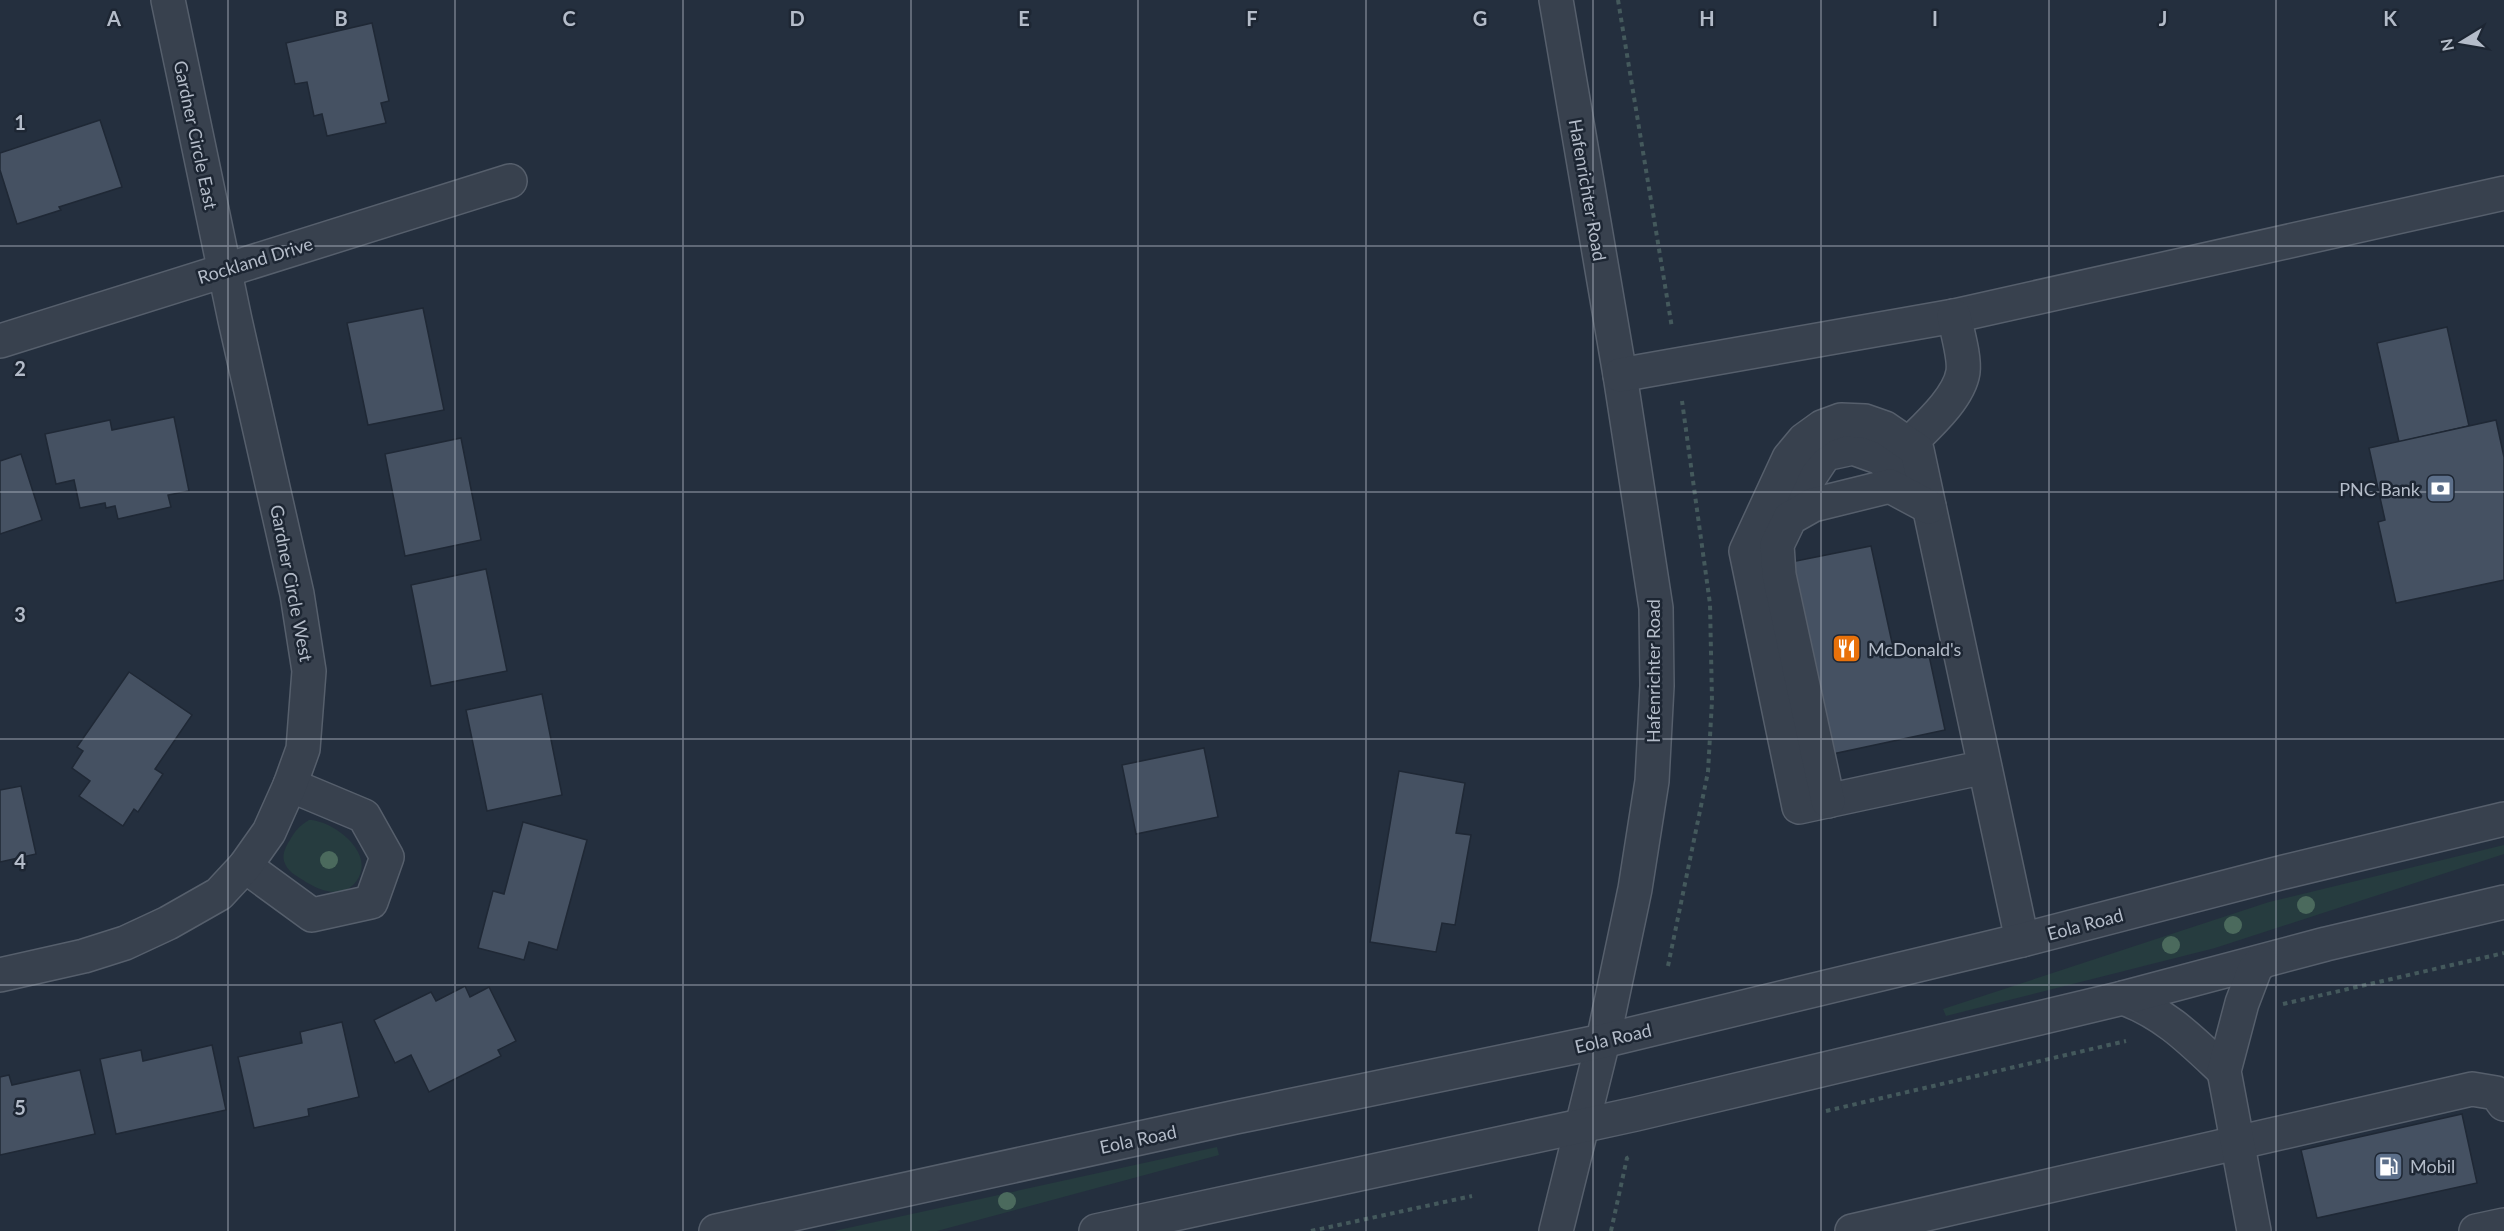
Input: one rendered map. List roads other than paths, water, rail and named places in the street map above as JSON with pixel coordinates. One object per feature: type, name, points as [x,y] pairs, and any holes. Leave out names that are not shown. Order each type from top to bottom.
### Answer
[{"type":"street","name":"Gardner Circle East","points":[[168,0],[225,269]]},
{"type":"street","name":"Hafenrichter Road","points":[[1556,0],[1620,375],[1656,608],[1657,686],[1652,781],[1635,889],[1603,1041],[1580,1126],[1556,1231]]},
{"type":"street","name":"Rockland Drive","points":[[0,341],[510,181]]},
{"type":"street","points":[[1620,375],[1954,316],[2504,194]]},
{"type":"street","name":"Gardner Circle West","points":[[0,975],[84,956],[125,943],[168,923],[219,894],[245,866],[269,832],[303,749],[309,671],[297,594],[225,269]]},
{"type":"street","points":[[1909,444],[1940,412],[1953,394],[1963,372],[1954,316]]},
{"type":"street","points":[[1985,767],[1799,807],[1746,550],[1789,458],[1804,440],[1822,427],[1841,420],[1865,421],[1885,428],[1917,450],[1929,507],[1985,767],[2022,940]]},
{"type":"street","points":[[1828,801],[1779,575],[1777,545],[1811,475],[1825,454],[1853,448],[1881,458],[1929,507]]},
{"type":"street","points":[[1790,518],[1813,505],[1890,486],[1929,507]]},
{"type":"street","points":[[245,866],[312,915],[371,902],[387,857],[364,816],[290,785]]},
{"type":"street","name":"Eola Road","points":[[716,1231],[1236,1117],[1603,1041],[2022,940],[2284,872],[2504,819]]},
{"type":"street","points":[[1096,1231],[1580,1126],[2123,998],[2326,944],[2504,902]]},
{"type":"street","points":[[2254,1231],[2224,1071],[2242,1003],[2255,969],[2261,962]]},
{"type":"street","points":[[2123,998],[2147,1006],[2170,1023],[2224,1071]]},
{"type":"street","points":[[1852,1231],[2472,1089],[2496,1093],[2504,1104]]},
{"type":"street","points":[[2476,1231],[2504,1224]]},
{"type":"place","name":"PNC Bank","points":[[2441,489]]},
{"type":"place","name":"McDonald's","points":[[1847,649]]},
{"type":"place","name":"Mobil","points":[[2389,1166]]}]
